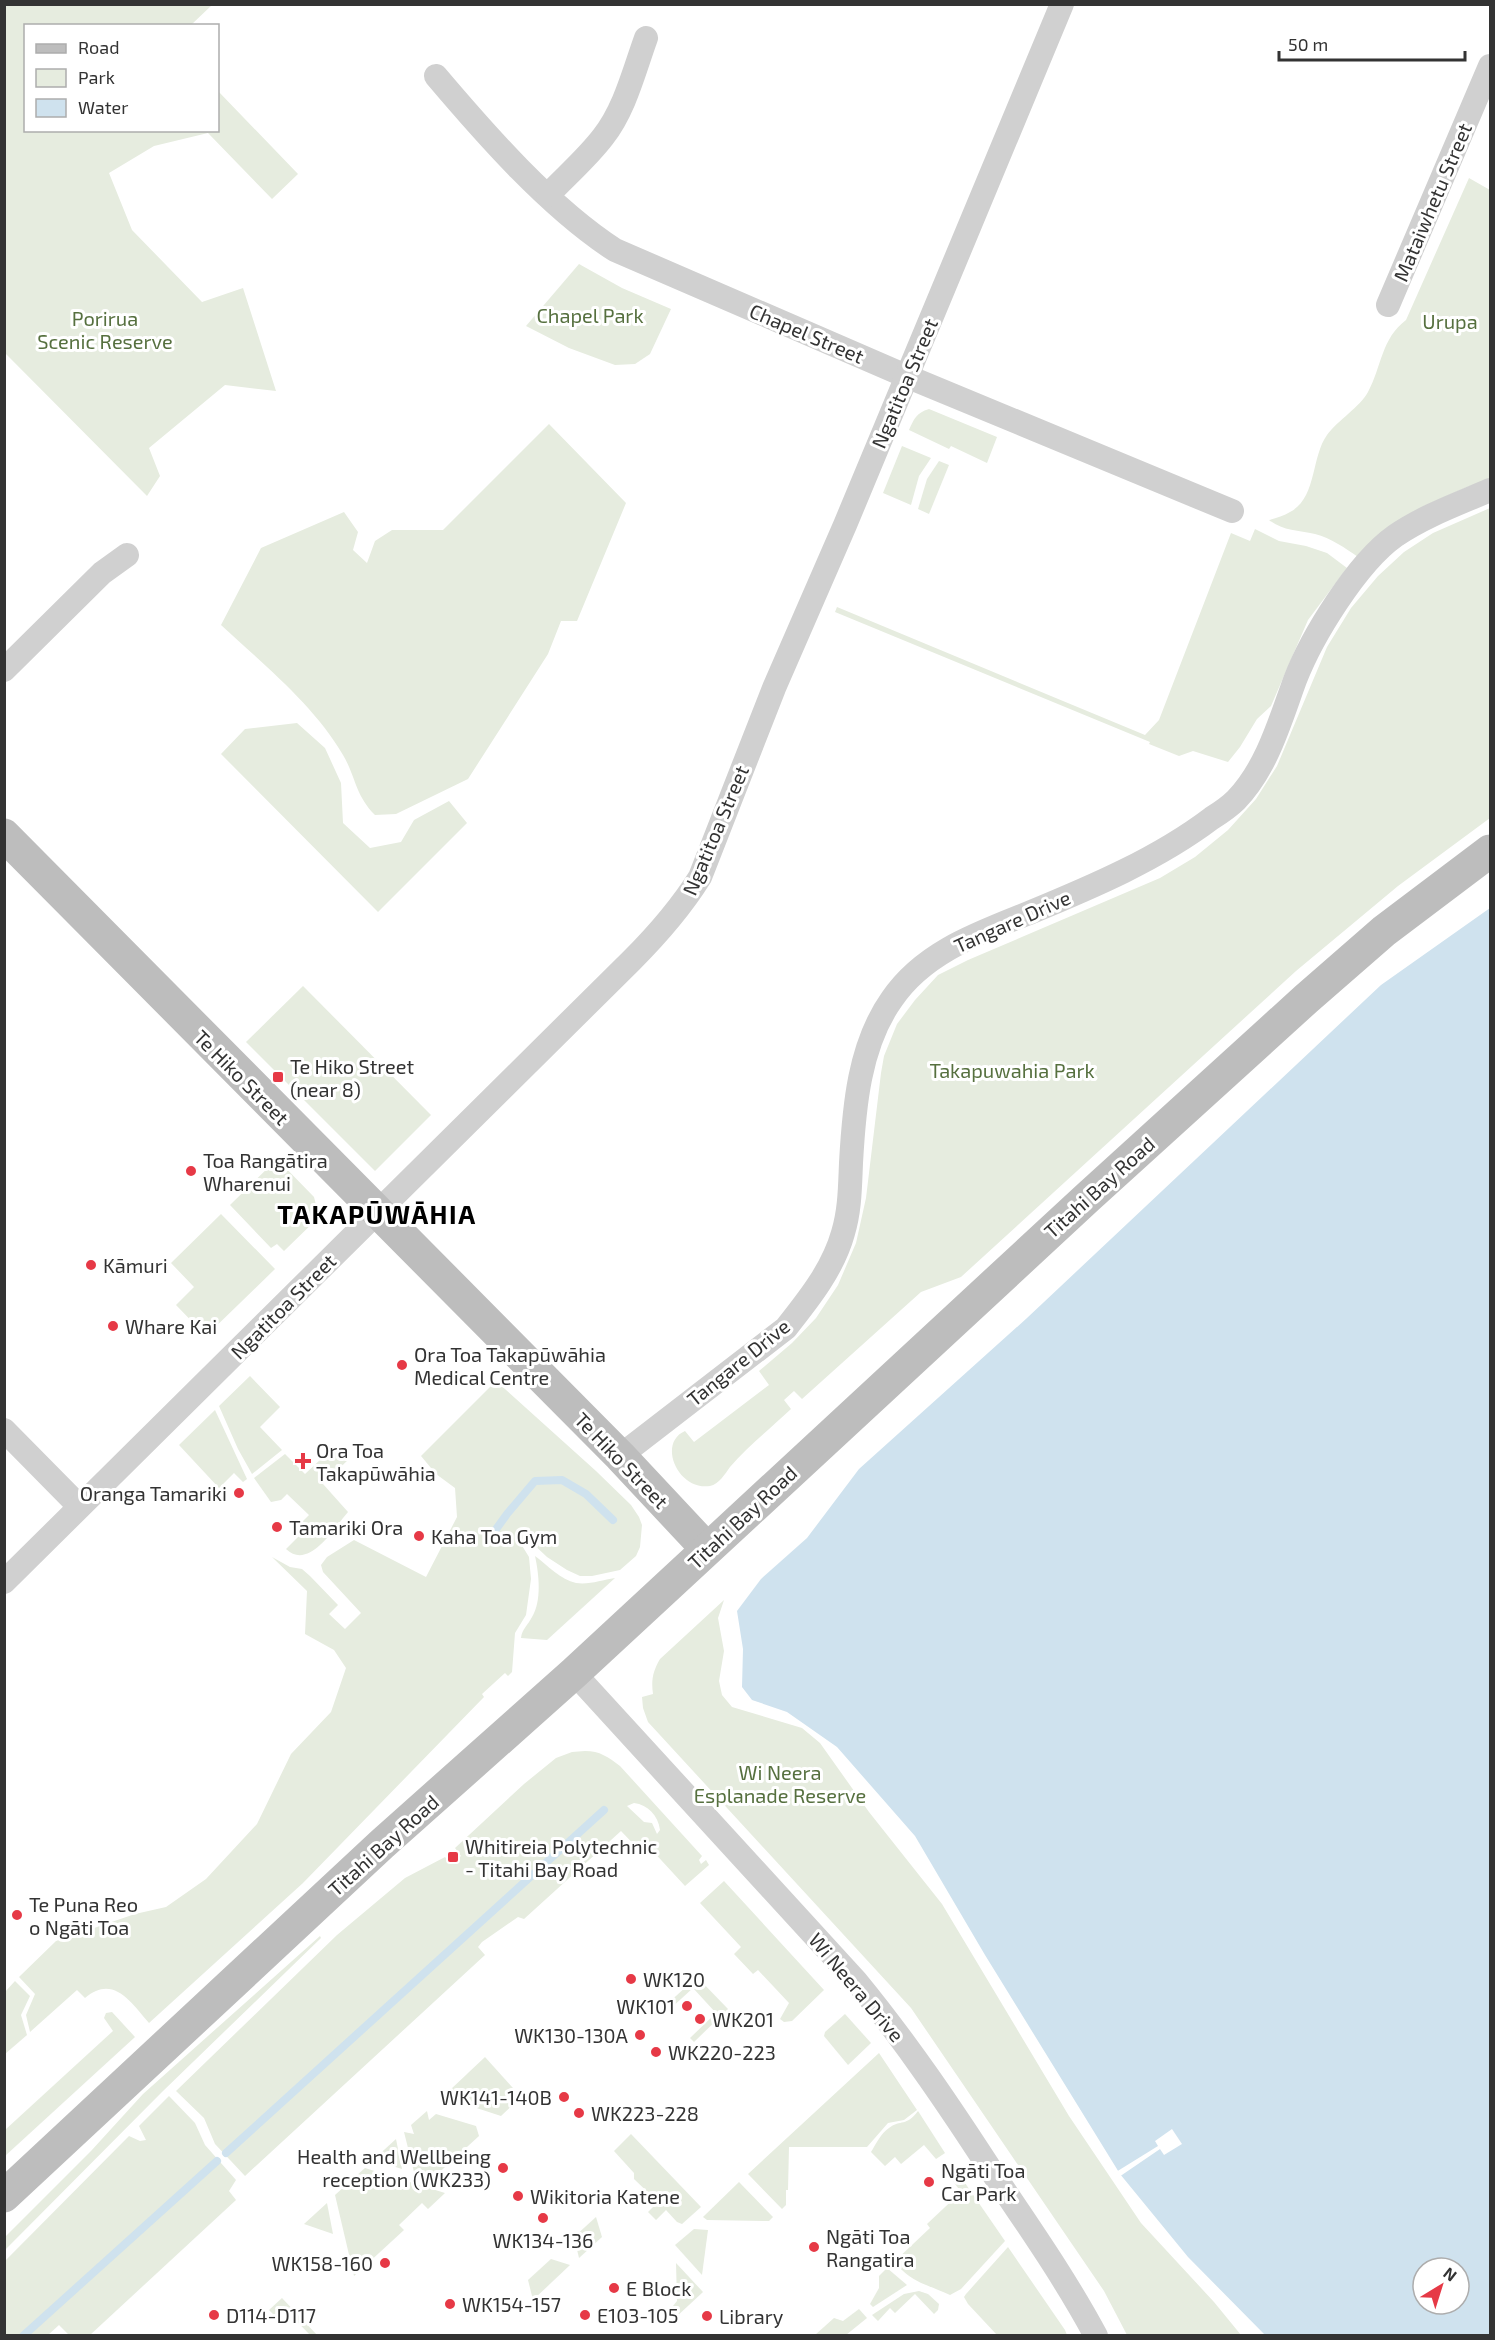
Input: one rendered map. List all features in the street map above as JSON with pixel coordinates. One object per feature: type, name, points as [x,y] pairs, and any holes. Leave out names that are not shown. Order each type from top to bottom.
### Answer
[{"type":"main road","name":"Te Hiko Street","points":[[4,835],[620,1456],[707,1549]]},
{"type":"main road","name":"Titahi Bay Road","points":[[4,2196],[374,1852],[574,1673],[1095,1190],[1306,999],[1384,931],[1491,851]]},
{"type":"street","name":"Ngatitoa Street","points":[[4,1582],[659,933],[683,904],[700,877],[774,688],[845,525],[1062,4]]},
{"type":"street","points":[[548,195],[603,138],[623,101],[645,38]]},
{"type":"street","name":"Mataiwhetu Street","points":[[1388,305],[1491,66]]},
{"type":"street","name":"Chapel Street","points":[[436,76],[467,112],[580,226],[631,258],[906,376],[1232,511]]},
{"type":"street","name":"Tangare Drive","points":[[620,1456],[786,1328],[826,1272],[843,1232],[850,1197],[858,1090],[866,1056],[876,1026],[892,998],[917,969],[966,939],[1128,869],[1189,836],[1235,801],[1259,769],[1305,654],[1361,567],[1394,537],[1431,515],[1491,490]]},
{"type":"street","points":[[4,670],[102,573],[127,555]]},
{"type":"street","points":[[4,1430],[79,1506]]},
{"type":"street","name":"Wi Neera Drive","points":[[574,1673],[879,2009],[942,2097],[1070,2287],[1096,2336]]},
{"type":"green space","name":"Porirua Scenic Reserve","points":[[4,5],[212,5],[192,24],[24,24],[24,132],[219,132],[219,92],[298,174],[272,199],[208,133],[154,146],[109,173],[132,230],[202,302],[243,288],[276,391],[225,385],[149,448],[160,476],[147,496],[5,353]]},
{"type":"green space","name":"Urupa","points":[[1469,178],[1490,190],[1490,480],[1467,487],[1424,506],[1358,557],[1327,538],[1274,524],[1269,520],[1283,516],[1299,506],[1309,487],[1318,454],[1327,435],[1360,403],[1368,392],[1391,336],[1406,320]]},
{"type":"green space","name":"Chapel Park","points":[[579,264],[622,288],[671,309],[650,354],[635,364],[615,365],[569,348],[526,326]]},
{"type":"green space","points":[[929,409],[997,437],[987,463],[951,446],[949,449],[909,430],[916,417]]},
{"type":"green space","points":[[549,424],[626,503],[577,621],[561,621],[548,654],[468,779],[396,814],[375,815],[363,800],[343,755],[318,719],[287,686],[221,625],[261,548],[344,512],[358,532],[353,550],[367,563],[375,541],[392,530],[443,530]]},
{"type":"green space","points":[[902,446],[931,458],[919,476],[911,505],[883,493]]},
{"type":"green space","points":[[939,461],[949,465],[929,514],[918,509],[927,479]]},
{"type":"green space","name":"Takapuwahia Park","points":[[1490,508],[1490,818],[1398,886],[1296,971],[961,1277],[921,1292],[802,1399],[794,1391],[784,1400],[791,1409],[744,1452],[719,1481],[710,1486],[699,1486],[689,1481],[675,1465],[672,1455],[677,1437],[685,1431],[694,1442],[769,1385],[759,1371],[792,1343],[816,1318],[838,1285],[856,1243],[866,1198],[884,1056],[897,1024],[915,1000],[938,975],[1160,878],[1195,857],[1228,830],[1256,799],[1277,766],[1327,647],[1351,608],[1378,576],[1404,552],[1433,533]]},
{"type":"green space","points":[[1255,529],[1279,541],[1327,553],[1347,568],[1308,620],[1271,706],[1257,719],[1228,762],[1193,751],[1179,756],[835,612],[837,607],[1145,735],[1159,720],[1231,533],[1250,541]]},
{"type":"green space","points":[[297,723],[325,748],[341,783],[343,823],[370,848],[401,842],[414,820],[449,801],[467,823],[378,912],[221,754],[245,729]]},
{"type":"green space","points":[[303,986],[431,1115],[375,1171],[246,1042]]},
{"type":"green space","points":[[277,1159],[314,1197],[319,1217],[284,1251],[277,1244],[271,1248],[230,1205]]},
{"type":"green space","points":[[221,1214],[275,1269],[206,1336],[176,1305],[194,1287],[171,1263]]},
{"type":"green space","points":[[250,1376],[280,1407],[260,1427],[282,1450],[252,1474],[219,1406]]},
{"type":"green space","points":[[496,1381],[631,1505],[642,1525],[640,1547],[636,1556],[620,1570],[580,1576],[547,1557],[530,1541],[521,1544],[529,1557],[531,1579],[526,1615],[515,1633],[512,1672],[508,1676],[505,1673],[482,1694],[484,1697],[303,1883],[149,2023],[128,2000],[113,1990],[95,1991],[85,1998],[77,1990],[30,2032],[26,2015],[35,1994],[19,1977],[56,1941],[135,1914],[166,1907],[206,1879],[257,1824],[291,1754],[331,1712],[346,1668],[334,1650],[305,1634],[307,1591],[272,1557],[290,1567],[302,1569],[310,1576],[338,1605],[329,1614],[345,1629],[361,1613],[323,1572],[321,1565],[327,1557],[354,1540],[426,1577],[457,1517],[455,1488],[436,1474],[421,1456]]},
{"type":"green space","points":[[215,1410],[247,1479],[243,1482],[234,1473],[219,1488],[179,1445]]},
{"type":"green space","points":[[336,1445],[349,1459],[323,1484],[348,1512],[320,1545],[303,1555],[295,1554],[286,1549],[297,1538],[292,1532],[309,1515],[287,1494],[281,1500],[271,1502],[254,1478],[285,1454],[305,1474]]},
{"type":"green space","points":[[535,1556],[560,1576],[576,1583],[591,1583],[615,1578],[547,1640],[521,1638],[537,1603],[538,1579]]},
{"type":"green space","name":"Wi Neera Esplanade Reserve","points":[[724,1600],[718,1618],[724,1651],[719,1681],[722,1695],[732,1707],[802,1728],[820,1743],[869,1812],[942,1904],[1069,2116],[1141,2223],[1214,2302],[1241,2335],[1127,2335],[1104,2291],[911,2008],[648,1722],[642,1697],[653,1694],[653,1676],[660,1659]]},
{"type":"green space","points":[[572,1752],[600,1753],[620,1766],[702,1856],[699,1860],[701,1864],[706,1860],[709,1865],[685,1886],[650,1848],[643,1854],[621,1831],[524,1919],[518,1917],[482,1942],[478,1947],[485,1955],[245,2176],[215,2144],[204,2118],[176,2091],[337,1935],[405,1878],[445,1857],[451,1864],[461,1856],[455,1848],[524,1784],[556,1758]],"holes":[[[634,1803],[648,1808],[655,1815],[660,1830],[657,1834],[652,1823],[644,1822],[627,1806]]]},
{"type":"green space","points":[[724,1881],[824,1990],[792,2021],[784,2022],[780,2019],[789,2003],[758,1970],[753,1974],[734,1954],[741,1947],[700,1903]]},
{"type":"green space","points":[[320,1936],[321,1938],[162,2092],[5,2250],[5,2237],[91,2151],[143,2094]]},
{"type":"green space","points":[[697,1977],[728,2009],[694,2042],[690,2038],[716,2013],[693,1988],[670,2009],[666,2005]]},
{"type":"green space","points":[[15,1981],[30,1996],[21,2015],[27,2035],[5,2054],[5,1992]]},
{"type":"green space","points":[[112,2012],[135,2037],[5,2156],[5,2130],[113,2031],[104,2018],[106,2013]]},
{"type":"green space","points":[[845,2014],[871,2043],[848,2065],[824,2036],[825,2032]]},
{"type":"green space","points":[[879,2053],[917,2110],[904,2120],[888,2123],[867,2147],[789,2147],[788,2190],[786,2190],[786,2205],[782,2209],[748,2174]]},
{"type":"green space","points":[[485,2057],[521,2097],[501,2116],[452,2100],[450,2090]]},
{"type":"green space","points":[[169,2096],[195,2123],[205,2145],[236,2180],[229,2191],[236,2200],[90,2335],[69,2335],[59,2325],[48,2335],[5,2335],[5,2261],[129,2136],[140,2141],[146,2140],[139,2126]]},
{"type":"green space","points":[[427,2111],[429,2120],[436,2114],[476,2126],[479,2136],[433,2178],[414,2172],[404,2132],[414,2134],[411,2125]]},
{"type":"green space","points":[[918,2111],[945,2153],[936,2159],[924,2145],[901,2164],[895,2157],[885,2166],[871,2152],[877,2142],[886,2130],[893,2125],[907,2121]]},
{"type":"green space","points":[[631,2134],[701,2207],[682,2224],[666,2210],[656,2220],[648,2212],[658,2202],[634,2179],[634,2173],[614,2151]]},
{"type":"green space","points":[[396,2139],[402,2169],[373,2160]]},
{"type":"green space","points":[[954,2167],[1005,2241],[961,2289],[950,2295],[914,2279],[894,2262],[930,2228],[927,2224],[961,2192],[947,2173]]},
{"type":"green space","points":[[365,2168],[445,2193],[428,2209],[422,2203],[399,2225],[404,2230],[354,2276],[335,2195]]},
{"type":"green space","points":[[739,2182],[773,2217],[769,2221],[707,2220],[703,2217]]},
{"type":"green space","points":[[327,2203],[333,2234],[304,2224]]},
{"type":"green space","points":[[596,2217],[602,2237],[579,2258],[574,2237]]},
{"type":"green space","points":[[694,2229],[708,2230],[702,2275],[675,2245]]},
{"type":"green space","points":[[1008,2247],[1067,2335],[997,2335],[968,2304],[964,2297],[966,2294]]},
{"type":"green space","points":[[551,2259],[570,2265],[533,2300],[528,2280]]},
{"type":"green space","points":[[676,2263],[703,2292],[675,2318],[669,2311],[677,2301]]},
{"type":"green space","points":[[887,2268],[907,2285],[873,2307],[870,2304],[879,2288],[879,2276]]},
{"type":"green space","points":[[919,2291],[928,2294],[939,2304],[934,2314],[915,2294],[895,2313],[890,2308],[878,2321],[872,2315],[904,2294]]},
{"type":"green space","points":[[282,2298],[317,2335],[310,2335],[285,2309],[276,2317],[269,2310]]},
{"type":"green space","points":[[859,2309],[867,2318],[846,2335],[815,2335],[834,2318],[843,2321]]},
{"type":"water","points":[[1490,908],[1490,2335],[1265,2335],[1188,2257],[1120,2174],[985,1955],[915,1836],[837,1747],[787,1712],[752,1700],[742,1687],[743,1649],[737,1611],[761,1579],[807,1538],[859,1469],[1027,1318],[1381,985]]},
{"type":"pier","points":[[1172,2129],[1182,2144],[1164,2155],[1160,2149],[1119,2177],[1116,2172],[1158,2146],[1155,2141]]},
{"type":"waterway","points":[[489,1539],[535,1481],[562,1480],[586,1494],[613,1520]]},
{"type":"waterway","points":[[226,2153],[604,1810]]},
{"type":"waterway","points":[[23,2336],[217,2161]]},
{"type":"place","name":"Te Hiko Street (near 8)","points":[[278,1077]]},
{"type":"place","name":"Toa Rangātira Wharenui","points":[[191,1171]]},
{"type":"place","name":"Kāmuri","points":[[91,1265]]},
{"type":"place","name":"Whare Kai","points":[[113,1326]]},
{"type":"place","name":"Ora Toa Takapūwāhia Medical Centre","points":[[402,1365]]},
{"type":"place","name":"Ora Toa Takapūwāhia","points":[[303,1461]]},
{"type":"place","name":"Oranga Tamariki","points":[[239,1493]]},
{"type":"place","name":"Tamariki Ora","points":[[277,1527]]},
{"type":"place","name":"Kaha Toa Gym","points":[[419,1536]]},
{"type":"place","name":"Whitireia Polytechnic - Titahi Bay Road","points":[[453,1857]]},
{"type":"place","name":"Te Puna Reo o Ngāti Toa","points":[[17,1915]]},
{"type":"place","name":"WK120","points":[[631,1979]]},
{"type":"place","name":"WK101","points":[[687,2006]]},
{"type":"place","name":"WK201","points":[[700,2019]]},
{"type":"place","name":"WK130-130A","points":[[640,2035]]},
{"type":"place","name":"WK220-223","points":[[656,2052]]},
{"type":"place","name":"WK141-140B","points":[[564,2097]]},
{"type":"place","name":"WK223-228","points":[[579,2113]]},
{"type":"place","name":"Health and Wellbeing reception (WK233)","points":[[503,2168]]},
{"type":"place","name":"Ngāti Toa Car Park","points":[[929,2182]]},
{"type":"place","name":"Wikitoria Katene","points":[[518,2196]]},
{"type":"place","name":"WK134-136","points":[[543,2218]]},
{"type":"place","name":"Ngāti Toa Rangatira","points":[[814,2247]]},
{"type":"place","name":"WK158-160","points":[[385,2263]]},
{"type":"place","name":"E Block","points":[[614,2288]]},
{"type":"place","name":"WK154-157","points":[[450,2304]]},
{"type":"place","name":"D114-D117","points":[[214,2315]]},
{"type":"place","name":"E103-105","points":[[585,2315]]},
{"type":"place","name":"Library","points":[[707,2316]]},
{"type":"district","name":"TAKAPŪWĀHIA","points":[[377,1213]]}]
